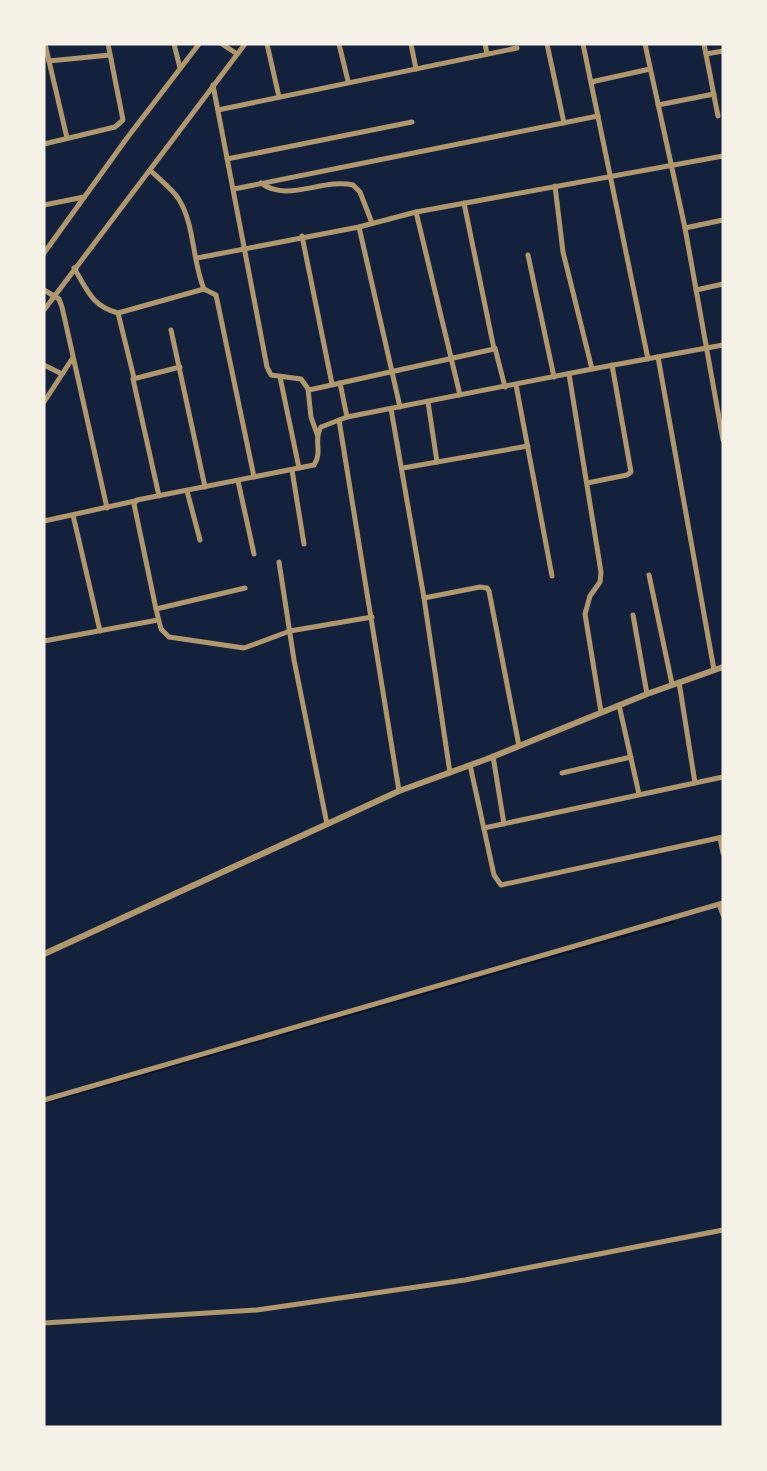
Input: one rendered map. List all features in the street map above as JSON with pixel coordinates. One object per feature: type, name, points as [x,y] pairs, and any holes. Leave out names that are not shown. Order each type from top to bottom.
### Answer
[{"type":"street","points":[[45,44],[67,138]]},
{"type":"street","points":[[44,144],[115,127],[123,120],[108,44]]},
{"type":"street","points":[[174,44],[180,68]]},
{"type":"street","points":[[44,253],[198,44]]},
{"type":"street","points":[[222,44],[237,54]]},
{"type":"street","points":[[44,310],[245,44]]},
{"type":"street","points":[[267,44],[279,97]]},
{"type":"street","points":[[339,44],[348,81]]},
{"type":"street","points":[[411,44],[416,69]]},
{"type":"street","points":[[485,44],[487,54]]},
{"type":"street","points":[[547,44],[564,123]]},
{"type":"street","points":[[583,44],[648,359]]},
{"type":"street","points":[[655,44],[645,45],[685,228],[723,440]]},
{"type":"street","points":[[704,44],[718,116]]},
{"type":"street","points":[[218,110],[517,48]]},
{"type":"street","points":[[706,54],[723,51]]},
{"type":"street","points":[[49,61],[110,55]]},
{"type":"street","points":[[591,82],[650,69]]},
{"type":"street","points":[[44,521],[314,465],[318,460],[317,434],[308,390],[301,379],[280,377],[269,372],[213,85]]},
{"type":"street","points":[[658,105],[714,94]]},
{"type":"street","points":[[234,189],[598,116]]},
{"type":"street","points":[[227,159],[412,122]]},
{"type":"street","points":[[197,258],[359,227],[416,212],[723,156]]},
{"type":"street","points":[[150,170],[177,196],[204,289]]},
{"type":"street","points":[[261,183],[274,191],[282,192],[330,183],[353,185],[360,192],[372,223]]},
{"type":"street","points":[[555,186],[564,252],[592,369]]},
{"type":"street","points":[[44,205],[84,197]]},
{"type":"street","points":[[464,203],[505,387]]},
{"type":"street","points":[[416,212],[460,395]]},
{"type":"street","points":[[685,228],[723,220]]},
{"type":"street","points":[[359,227],[400,407]]},
{"type":"street","points":[[302,236],[332,384]]},
{"type":"street","points":[[528,255],[554,377]]},
{"type":"street","points":[[74,268],[96,304],[105,310],[118,313],[204,289],[216,295],[254,477]]},
{"type":"street","points":[[696,290],[723,284]]},
{"type":"street","points":[[44,289],[54,296],[62,307],[107,508]]},
{"type":"street","points":[[118,313],[159,496]]},
{"type":"street","points":[[171,330],[205,487]]},
{"type":"street","points":[[317,434],[324,425],[346,417],[723,345]]},
{"type":"street","points":[[308,390],[495,348]]},
{"type":"street","points":[[658,357],[714,670]]},
{"type":"street","points":[[44,402],[72,359]]},
{"type":"street","points":[[44,365],[62,374]]},
{"type":"street","points":[[587,483],[631,472],[612,365]]},
{"type":"street","points":[[134,378],[180,367]]},
{"type":"street","points":[[569,374],[601,572],[600,582],[590,596],[585,614],[601,712]]},
{"type":"street","points":[[280,377],[304,544]]},
{"type":"street","points":[[340,383],[346,417]]},
{"type":"street","points":[[516,385],[552,576]]},
{"type":"street","points":[[428,402],[437,462]]},
{"type":"street","points":[[391,409],[424,598],[450,773]]},
{"type":"street","points":[[340,420],[400,792]]},
{"type":"street","points":[[402,468],[528,446]]},
{"type":"street","points":[[238,481],[254,554]]},
{"type":"street","points":[[187,491],[200,540]]},
{"type":"street","points":[[135,501],[134,507],[158,620],[161,629],[169,637],[244,648],[290,631],[372,617]]},
{"type":"street","points":[[73,515],[100,631]]},
{"type":"street","points":[[279,562],[327,824]]},
{"type":"street","points":[[649,575],[695,783]]},
{"type":"street","points":[[424,598],[480,587],[489,591],[519,746]]},
{"type":"street","points":[[156,609],[245,588]]},
{"type":"street","points":[[633,615],[647,694]]},
{"type":"street","points":[[44,641],[158,620]]},
{"type":"street","points":[[44,954],[400,792],[675,683],[723,667]]},
{"type":"street","points":[[619,705],[639,794]]},
{"type":"street","points":[[493,756],[504,824]]},
{"type":"street","points":[[562,773],[631,758]]},
{"type":"street","points":[[470,765],[494,875],[501,885],[721,838],[723,853]]},
{"type":"street","points":[[484,828],[723,777]]},
{"type":"street","points":[[44,1100],[722,909]]},
{"type":"street","points":[[44,1323],[257,1310],[465,1280],[723,1230]]},
{"type":"waterway","points":[[44,1103],[672,922]]}]
